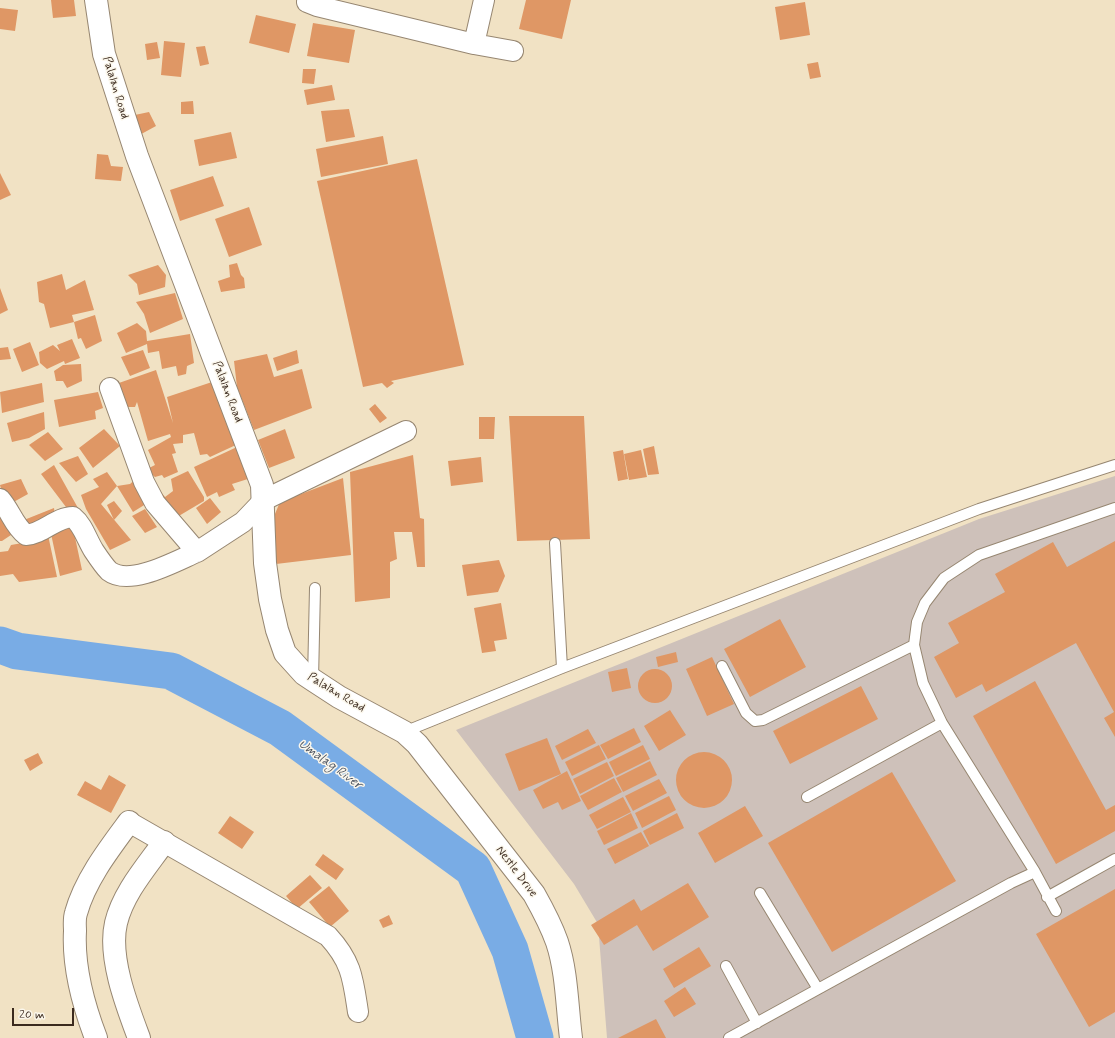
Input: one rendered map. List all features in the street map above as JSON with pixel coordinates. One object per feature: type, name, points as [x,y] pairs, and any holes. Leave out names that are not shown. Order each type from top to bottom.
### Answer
[{"type":"street","points":[[474,44],[484,0]]},
{"type":"street","points":[[303,1],[317,6],[474,44],[513,51]]},
{"type":"street","name":"Palalan Road","points":[[98,3],[104,54],[136,156],[262,485],[264,500],[265,563],[270,599],[277,630],[285,653],[304,674],[339,697],[404,732]]},
{"type":"street","points":[[110,388],[144,482],[155,503],[197,552]]},
{"type":"street","points":[[0,500],[8,508],[20,531],[26,535],[33,534],[66,517],[73,517],[78,521],[95,553],[110,571],[127,577],[160,569],[197,552],[243,522],[264,500],[406,430]]},
{"type":"street","name":"Nestle Drive","points":[[404,732],[417,744],[534,894],[544,912],[557,942],[562,963],[571,1038]]},
{"type":"street","points":[[96,1038],[81,990],[74,950],[76,914],[90,879],[110,847],[129,822],[328,936],[341,950],[351,971],[358,1012]]},
{"type":"street","points":[[139,1038],[120,981],[114,948],[116,923],[127,897],[164,842]]},
{"type":"lane","points":[[404,732],[562,668],[980,509],[1115,465]]},
{"type":"lane","points":[[1056,911],[1047,897],[1035,872],[942,723],[924,683],[914,645],[917,622],[925,603],[944,578],[979,555],[1115,508]]},
{"type":"lane","points":[[555,543],[562,668]]},
{"type":"lane","points":[[314,680],[315,588]]},
{"type":"lane","points":[[722,666],[746,712],[755,721],[763,720],[914,645]]},
{"type":"lane","points":[[807,797],[942,723]]},
{"type":"lane","points":[[1047,897],[1115,859]]},
{"type":"lane","points":[[729,1038],[1011,883],[1035,872]]},
{"type":"lane","points":[[760,893],[818,989]]},
{"type":"lane","points":[[726,966],[757,1023]]},
{"type":"shaded area","points":[[1115,476],[1115,1038],[607,1038],[598,924],[574,884],[456,730],[979,519]]},
{"type":"building","points":[[51,0],[74,0],[76,16],[53,18]]},
{"type":"building","points":[[526,0],[571,0],[562,39],[519,29]]},
{"type":"building","points":[[805,2],[810,35],[780,40],[775,7]]},
{"type":"building","points":[[0,8],[18,10],[15,31],[0,29]]},
{"type":"building","points":[[256,15],[296,24],[289,53],[249,43]]},
{"type":"building","points":[[313,23],[355,30],[349,63],[307,56]]},
{"type":"building","points":[[164,41],[185,43],[181,77],[161,75]]},
{"type":"building","points":[[157,42],[160,58],[147,60],[145,44]]},
{"type":"building","points":[[205,46],[209,64],[200,66],[196,47]]},
{"type":"building","points":[[818,62],[821,77],[810,79],[807,64]]},
{"type":"building","points":[[303,69],[316,69],[314,84],[302,83]]},
{"type":"building","points":[[332,85],[335,100],[307,105],[304,90]]},
{"type":"building","points":[[193,101],[194,114],[181,114],[181,102]]},
{"type":"building","points":[[349,109],[355,137],[326,142],[321,111]]},
{"type":"building","points":[[149,112],[156,126],[134,138],[130,116]]},
{"type":"building","points":[[231,132],[237,158],[199,166],[194,140]]},
{"type":"building","points":[[383,136],[388,164],[321,177],[316,149]]},
{"type":"building","points":[[97,154],[108,155],[111,166],[123,167],[121,181],[95,179]]},
{"type":"building","points":[[417,159],[464,365],[391,381],[394,383],[387,388],[382,383],[363,387],[317,181]]},
{"type":"building","points":[[0,173],[11,195],[0,200]]},
{"type":"building","points":[[213,176],[224,206],[180,221],[170,190]]},
{"type":"building","points":[[249,207],[262,245],[229,257],[215,219]]},
{"type":"building","points":[[237,263],[241,275],[244,278],[245,288],[221,292],[218,281],[230,277],[229,265]]},
{"type":"building","points":[[158,265],[166,275],[165,287],[139,295],[137,284],[128,275]]},
{"type":"building","points":[[62,274],[66,290],[85,280],[94,310],[72,315],[74,322],[50,328],[44,304],[39,302],[37,282]]},
{"type":"building","points":[[0,288],[8,310],[0,314]]},
{"type":"building","points":[[175,293],[183,319],[150,333],[144,314],[136,302]]},
{"type":"building","points":[[95,315],[102,341],[86,349],[81,338],[78,339],[74,322]]},
{"type":"building","points":[[137,323],[146,331],[147,341],[190,334],[194,363],[187,366],[186,374],[178,376],[176,366],[162,369],[159,351],[148,353],[147,344],[126,353],[117,333]]},
{"type":"building","points":[[72,339],[80,358],[65,364],[64,361],[47,369],[40,363],[39,352],[53,345],[60,351],[57,345]]},
{"type":"building","points":[[30,342],[39,365],[22,372],[13,349]]},
{"type":"building","points":[[8,347],[11,359],[0,360],[0,348]]},
{"type":"building","points":[[143,350],[150,368],[130,376],[121,357]]},
{"type":"building","points":[[297,350],[299,363],[277,371],[273,358]]},
{"type":"building","points":[[267,354],[274,377],[302,369],[312,408],[254,430],[237,387],[234,361]]},
{"type":"building","points":[[81,364],[82,381],[67,388],[63,381],[56,381],[54,371],[63,365]]},
{"type":"building","points":[[156,370],[173,423],[167,397],[215,381],[230,421],[227,424],[238,444],[210,457],[207,454],[200,455],[194,433],[183,435],[183,443],[173,444],[176,453],[172,454],[178,472],[164,478],[162,475],[155,477],[150,473],[149,468],[155,465],[148,450],[171,437],[170,434],[148,441],[137,402],[135,407],[124,407],[116,384]]},
{"type":"building","points":[[42,383],[44,402],[2,413],[0,392]]},
{"type":"building","points":[[98,392],[103,408],[95,411],[96,419],[59,427],[54,400]]},
{"type":"building","points":[[375,404],[387,418],[380,423],[369,409]]},
{"type":"building","points":[[44,412],[45,429],[29,438],[12,442],[7,423]]},
{"type":"building","points":[[509,416],[584,416],[590,539],[517,541]]},
{"type":"building","points":[[479,417],[495,417],[494,439],[479,439]]},
{"type":"building","points":[[104,429],[120,446],[93,468],[79,448]]},
{"type":"building","points":[[285,429],[295,458],[269,468],[258,440]]},
{"type":"building","points":[[48,432],[63,449],[45,461],[29,445]]},
{"type":"building","points":[[654,446],[659,474],[648,475],[643,449]]},
{"type":"building","points":[[237,447],[251,478],[232,484],[235,490],[219,497],[217,492],[207,497],[194,467]]},
{"type":"building","points":[[623,450],[628,479],[618,481],[613,452]]},
{"type":"building","points":[[641,450],[647,477],[629,480],[624,454]]},
{"type":"building","points":[[413,455],[420,518],[424,519],[425,567],[417,567],[412,532],[394,532],[397,559],[390,562],[390,598],[355,602],[350,472]]},
{"type":"building","points":[[78,456],[88,474],[76,482],[59,463]]},
{"type":"building","points":[[481,457],[483,482],[451,486],[448,461]]},
{"type":"building","points":[[54,465],[78,508],[69,511],[41,474]]},
{"type":"building","points":[[188,471],[204,497],[204,501],[172,520],[156,486],[165,497],[173,491],[171,479]]},
{"type":"building","points":[[107,472],[117,486],[101,504],[131,540],[110,550],[86,509],[81,495],[99,487],[93,479]]},
{"type":"building","points":[[138,477],[149,502],[133,512],[117,486],[130,484]]},
{"type":"building","points":[[343,478],[351,555],[276,564],[272,521],[280,502]]},
{"type":"building","points":[[21,479],[28,494],[10,504],[3,496],[0,485]]},
{"type":"building","points":[[210,498],[221,512],[207,524],[196,508]]},
{"type":"building","points":[[114,501],[122,511],[114,520],[107,505]]},
{"type":"building","points":[[54,508],[55,517],[27,529],[24,520]]},
{"type":"building","points":[[0,509],[14,533],[2,541],[0,541]]},
{"type":"building","points":[[145,509],[157,527],[145,533],[132,516]]},
{"type":"building","points":[[73,528],[82,570],[60,576],[50,529]]},
{"type":"building","points":[[48,535],[57,577],[19,582],[13,574],[0,576],[0,552],[8,551],[11,545],[28,542]]},
{"type":"building","points":[[1115,541],[1115,737],[1104,718],[1114,712],[1076,643],[986,692],[982,684],[956,698],[934,657],[959,643],[948,623],[1005,592],[995,574],[1053,542],[1067,567]]},
{"type":"building","points":[[499,560],[505,576],[498,592],[467,596],[462,565]]},
{"type":"building","points":[[501,603],[507,639],[494,641],[496,651],[482,653],[474,608]]},
{"type":"building","points":[[780,619],[806,667],[750,697],[724,649]]},
{"type":"building","points":[[676,652],[678,662],[658,667],[656,657]]},
{"type":"building","points":[[712,657],[734,704],[707,716],[686,669]]},
{"type":"building","points":[[627,668],[631,688],[612,692],[608,672]]},
{"type":"building","points":[[652,669],[658,669],[667,674],[671,680],[671,692],[667,698],[658,703],[652,703],[643,698],[638,689],[638,683],[643,674]]},
{"type":"building","points":[[1035,681],[1106,810],[1115,805],[1115,831],[1056,864],[973,716]]},
{"type":"building","points":[[861,686],[878,719],[790,764],[773,731]]},
{"type":"building","points":[[670,710],[686,735],[659,751],[644,726]]},
{"type":"building","points":[[634,728],[641,742],[608,759],[600,745]]},
{"type":"building","points":[[588,729],[596,743],[562,760],[555,746]]},
{"type":"building","points":[[547,738],[561,774],[519,791],[505,754]]},
{"type":"building","points":[[599,745],[606,759],[572,776],[565,762]]},
{"type":"building","points":[[643,745],[650,759],[616,776],[609,762]]},
{"type":"building","points":[[704,752],[719,757],[727,765],[732,780],[727,795],[719,803],[704,808],[689,803],[681,795],[676,780],[681,765],[689,757]]},
{"type":"building","points":[[38,753],[43,763],[30,771],[24,760]]},
{"type":"building","points":[[650,761],[657,775],[623,792],[616,778]]},
{"type":"building","points":[[607,762],[614,776],[580,794],[573,779]]},
{"type":"building","points":[[567,771],[581,801],[562,810],[558,802],[543,809],[533,790]]},
{"type":"building","points":[[892,772],[956,881],[832,952],[768,843]]},
{"type":"building","points":[[109,775],[126,785],[111,813],[77,795],[85,781],[101,790]]},
{"type":"building","points":[[614,778],[622,792],[588,810],[580,796]]},
{"type":"building","points":[[659,779],[667,793],[633,811],[625,796]]},
{"type":"building","points":[[669,796],[676,810],[642,828],[635,813]]},
{"type":"building","points":[[623,797],[631,812],[597,829],[589,815]]},
{"type":"building","points":[[745,806],[763,836],[715,863],[698,833]]},
{"type":"building","points":[[631,813],[638,828],[604,845],[597,831]]},
{"type":"building","points":[[677,813],[684,828],[650,845],[643,831]]},
{"type":"building","points":[[230,816],[254,832],[242,849],[218,833]]},
{"type":"building","points":[[641,832],[649,846],[615,864],[607,849]]},
{"type":"building","points":[[323,854],[344,869],[336,880],[315,865]]},
{"type":"building","points":[[310,875],[322,888],[297,909],[286,896]]},
{"type":"building","points":[[688,883],[709,917],[653,951],[637,925],[604,945],[591,925],[634,899],[641,911]]},
{"type":"building","points":[[329,886],[349,911],[330,927],[309,902]]},
{"type":"building","points":[[1115,889],[1115,1012],[1089,1027],[1036,934]]},
{"type":"building","points":[[389,915],[393,924],[383,928],[379,920]]},
{"type":"building","points":[[699,947],[711,966],[674,988],[663,969]]},
{"type":"building","points":[[685,987],[696,1004],[674,1017],[664,1001]]},
{"type":"building","points":[[656,1019],[666,1038],[618,1038]]},
{"type":"waterway","name":"Umalag River","points":[[0,645],[17,651],[171,671],[280,728],[473,869],[510,950],[535,1038]]}]
